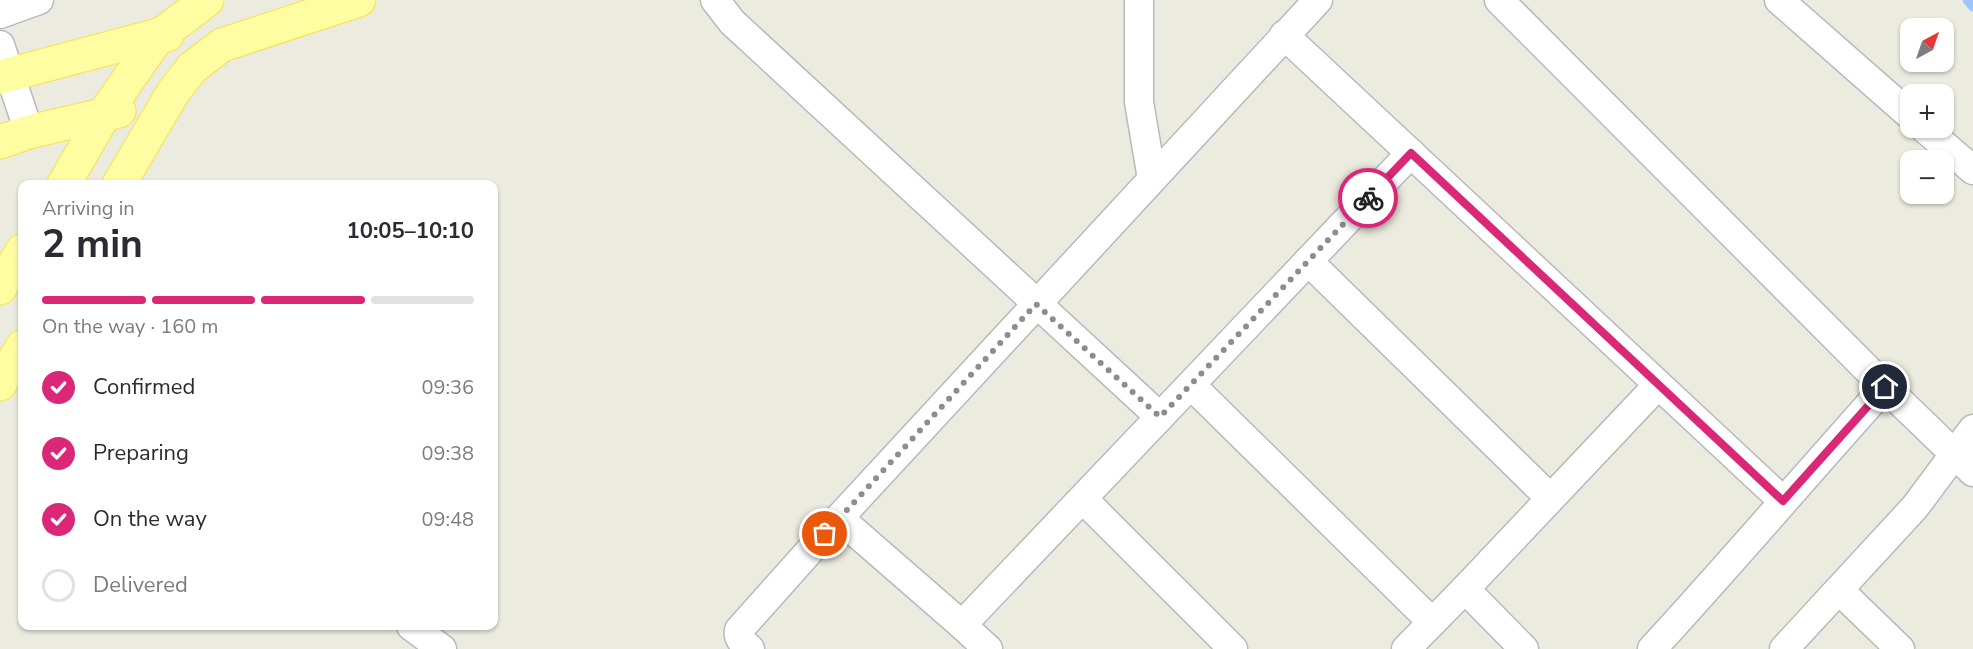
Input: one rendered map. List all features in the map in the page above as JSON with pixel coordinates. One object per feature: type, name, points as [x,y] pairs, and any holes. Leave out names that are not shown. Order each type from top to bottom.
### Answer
[{"type":"main road","points":[[66,180],[105,113],[152,45],[162,34],[207,0]]},
{"type":"main road","points":[[121,180],[174,91],[192,68],[222,45],[359,0]]},
{"type":"main road","points":[[3,65],[162,34],[222,45]]},
{"type":"main road","points":[[14,137],[105,113],[165,105]]},
{"type":"main road","points":[[0,288],[18,258]]},
{"type":"main road","points":[[0,384],[18,354]]},
{"type":"street","points":[[0,14],[39,0]]},
{"type":"street","points":[[715,0],[732,22],[1160,417]]},
{"type":"street","points":[[1139,0],[1139,102],[1152,179]]},
{"type":"street","points":[[737,643],[839,518],[1318,0]]},
{"type":"street","points":[[1499,0],[1885,387],[1964,463]]},
{"type":"street","points":[[1779,0],[1900,106]]},
{"type":"street","points":[[1284,36],[1783,501]]},
{"type":"street","points":[[3,65],[14,137]]},
{"type":"street","points":[[1936,138],[1973,170]]},
{"type":"street","points":[[962,625],[1411,153]]},
{"type":"street","points":[[1308,261],[1550,498]]},
{"type":"street","points":[[1191,385],[1432,622]]},
{"type":"street","points":[[1406,649],[1466,589],[1658,385]]},
{"type":"street","points":[[1652,649],[1740,554],[1783,501],[1885,387]]},
{"type":"street","points":[[1784,649],[1915,507],[1964,463],[1973,429]]},
{"type":"street","points":[[1083,499],[1233,649]]},
{"type":"street","points":[[839,518],[988,649]]},
{"type":"street","points":[[1466,589],[1524,649]]},
{"type":"street","points":[[1839,590],[1900,649]]},
{"type":"street","points":[[416,630],[442,649]]},
{"type":"waterway","points":[[1967,0],[1973,7]]},
{"type":"way so far","points":[[825,534],[1036,304],[1160,417],[1368,198]]},
{"type":"route","points":[[1368,198],[1411,153],[1783,501],[1885,387]]}]
